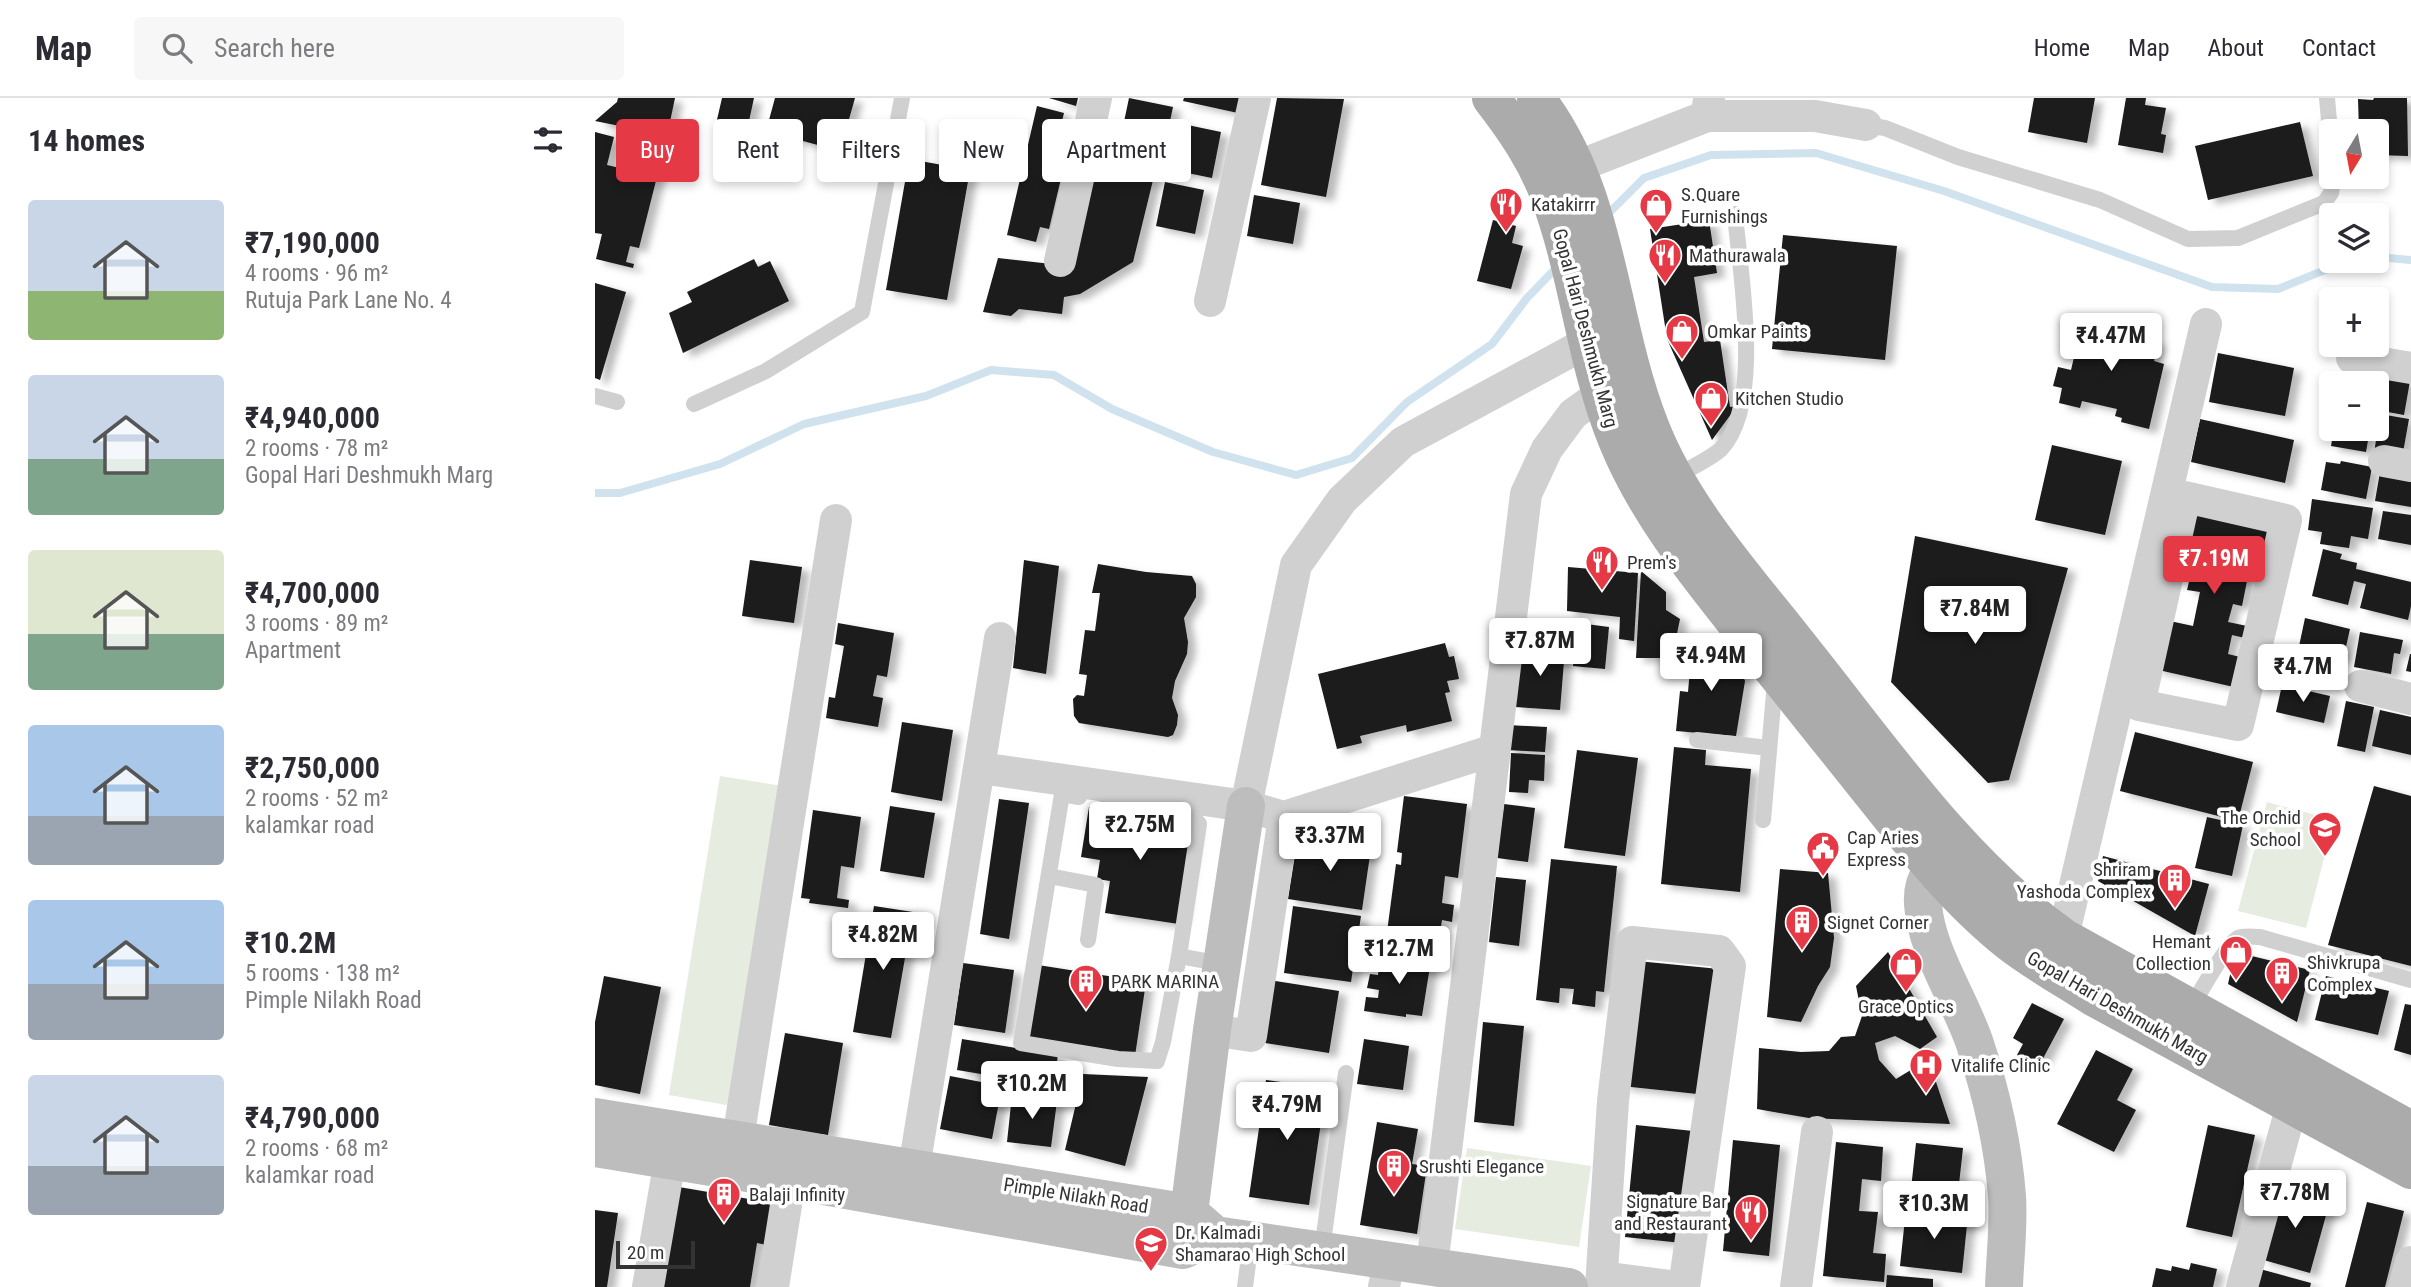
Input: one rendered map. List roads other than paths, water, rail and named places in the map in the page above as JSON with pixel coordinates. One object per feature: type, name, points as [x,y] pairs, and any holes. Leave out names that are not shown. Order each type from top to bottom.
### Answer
[{"type":"main road","name":"Gopal Hari Deshmukh Marg","points":[[1491,98],[1515,129],[1538,168],[1551,200],[1574,279],[1601,394],[1627,461],[1682,554],[1775,672],[1945,855],[2007,916],[2048,969],[2411,1170]]},
{"type":"main road","name":"Gopal Hari Deshmukh Marg","points":[[1536,98],[1580,174],[1604,250],[1636,384],[1650,425],[1675,477],[1711,533],[1927,807],[1945,855]]},
{"type":"main road","points":[[1246,806],[1212,1030],[1210,1235],[1322,1250],[1386,1273],[1432,1266],[1591,1284]]},
{"type":"main road","points":[[1945,855],[1926,883],[1923,902],[1929,934],[1974,1041],[1991,1099],[2007,1197],[2004,1287]]},
{"type":"main road","name":"Gopal Hari Deshmukh Marg","points":[[2007,916],[2063,937],[2411,1130]]},
{"type":"main road","name":"Pimple Nilakh Road","points":[[595,1117],[914,1168],[1210,1235]]},
{"type":"main road","name":"Pimple Nilakh Road","points":[[595,1148],[790,1180],[1210,1235]]},
{"type":"street","points":[[1060,261],[1096,98]]},
{"type":"street","points":[[1210,301],[1255,98]]},
{"type":"street","points":[[1580,174],[1708,107],[1815,116],[1866,125]]},
{"type":"street","points":[[2063,937],[2148,616],[2185,497],[2286,520],[2238,725],[2139,705],[2148,616],[2206,324]]},
{"type":"street","points":[[1246,806],[1296,565],[1342,500],[1403,442],[1588,342]]},
{"type":"street","points":[[2351,358],[2411,368]]},
{"type":"street","points":[[1432,1266],[1526,494],[1547,449],[1573,414],[1601,394]]},
{"type":"street","points":[[738,1139],[836,520]]},
{"type":"street","points":[[914,1168],[1000,638]]},
{"type":"street","points":[[2360,686],[2411,699]]},
{"type":"street","points":[[979,768],[1246,806],[1284,817],[1495,750]]},
{"type":"street","points":[[1212,1030],[1251,1036],[1284,817]]},
{"type":"street","points":[[1678,1287],[1591,1284],[1632,942],[1720,951],[1730,965],[1684,1287]]},
{"type":"street","points":[[2242,1287],[2292,1105]]},
{"type":"street","points":[[1796,1287],[1817,1132]]},
{"type":"street","points":[[648,1287],[670,1160]]},
{"type":"street","points":[[773,1287],[790,1180]]},
{"type":"street","points":[[2404,1287],[2411,1262]]},
{"type":"lane","points":[[694,404],[766,371],[862,312],[902,98]]},
{"type":"lane","points":[[2327,98],[2329,119]]},
{"type":"lane","points":[[1866,125],[1885,128],[1958,157],[2100,200],[2188,239],[2238,238],[2325,203],[2332,189]]},
{"type":"lane","points":[[1675,477],[1720,449],[1738,421],[1744,391],[1747,348],[1735,214]]},
{"type":"lane","points":[[595,396],[617,402]]},
{"type":"lane","points":[[1763,820],[1775,672]]},
{"type":"lane","points":[[1697,740],[1769,748]]},
{"type":"lane","points":[[1062,794],[1195,818],[1199,824],[1198,839],[1179,956],[1157,1061],[1118,1059],[1021,1043],[1062,794]]},
{"type":"lane","points":[[1049,876],[1096,885],[1087,940]]},
{"type":"lane","points":[[2190,1009],[2228,950],[2238,938],[2249,936],[2411,980]]},
{"type":"lane","points":[[1179,956],[1222,964]]},
{"type":"lane","points":[[1322,1250],[1346,1073]]},
{"type":"lane","points":[[1210,1235],[1245,1287]]},
{"type":"waterway","points":[[1604,218],[1644,178],[1711,155],[1816,153],[1944,191],[2212,287],[2278,289],[2319,272]]},
{"type":"waterway","points":[[2389,258],[2411,260]]},
{"type":"waterway","points":[[595,493],[620,493],[720,464],[804,424],[926,396],[991,370],[1054,375],[1112,409],[1213,452],[1296,475],[1352,458],[1407,402],[1492,344],[1527,298],[1559,265]]},
{"type":"place","name":"Katakirrr","points":[[1506,234]]},
{"type":"place","name":"S.Quare Furnishings","points":[[1656,235]]},
{"type":"place","name":"Mathurawala","points":[[1665,285]]},
{"type":"place","name":"Omkar Paints","points":[[1682,361]]},
{"type":"place","name":"Kitchen Studio","points":[[1711,428]]},
{"type":"place","name":"Prem's","points":[[1602,592]]},
{"type":"place","name":"The Orchid School","points":[[2325,858]]},
{"type":"place","name":"Cap Aries Express","points":[[1823,878]]},
{"type":"place","name":"Shriram Yashoda Complex","points":[[2175,910]]},
{"type":"place","name":"Signet Corner","points":[[1802,952]]},
{"type":"place","name":"Hemant Collection","points":[[2236,982]]},
{"type":"place","name":"Grace Optics","points":[[1906,994]]},
{"type":"place","name":"Shivkrupa Complex","points":[[2282,1003]]},
{"type":"place","name":"PARK MARINA","points":[[1086,1011]]},
{"type":"place","name":"Vitalife Clinic","points":[[1926,1095]]},
{"type":"place","name":"Srushti Elegance","points":[[1394,1196]]},
{"type":"place","name":"Balaji Infinity","points":[[724,1224]]},
{"type":"place","name":"Signature Bar and Restaurant","points":[[1751,1242]]},
{"type":"place","name":"Dr. Kalmadi Shamarao High School","points":[[1151,1273]]}]
